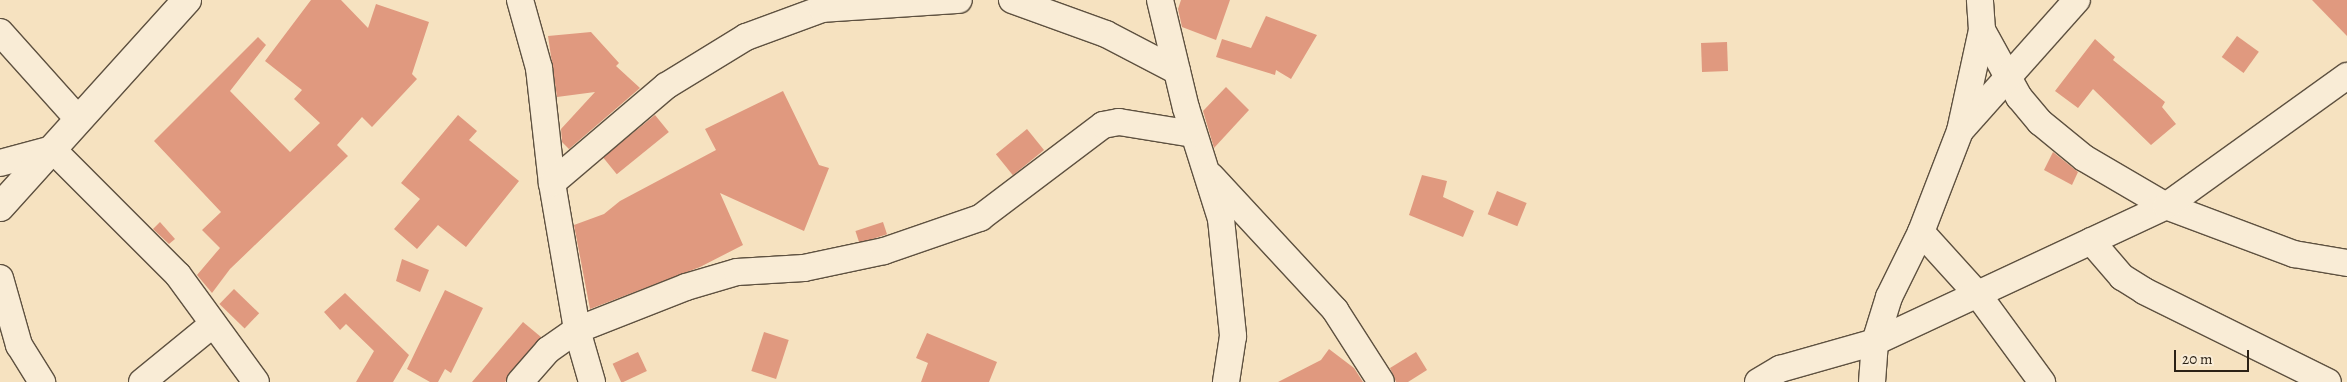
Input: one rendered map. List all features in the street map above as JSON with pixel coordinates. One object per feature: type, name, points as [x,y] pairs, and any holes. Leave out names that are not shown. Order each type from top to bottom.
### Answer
[{"type":"main road","points":[[0,207],[187,0]]},
{"type":"street","points":[[520,0],[539,68],[552,183],[577,330],[592,382]]},
{"type":"street","points":[[552,183],[666,86],[746,37],[822,9],[959,0]]},
{"type":"street","points":[[1012,0],[1106,34],[1177,71]]},
{"type":"street","points":[[1160,0],[1193,134],[1221,219],[1233,336],[1226,382]]},
{"type":"street","points":[[1872,382],[1875,342],[1889,297],[1921,232],[1960,131],[1982,30],[1980,0]]},
{"type":"street","points":[[1960,131],[2077,0]]},
{"type":"street","points":[[1982,30],[2006,80],[2040,122],[2084,158],[2166,206],[2294,254],[2347,263]]},
{"type":"street","points":[[0,32],[78,119]]},
{"type":"street","points":[[1758,382],[1780,369],[1875,342],[1979,296],[2166,206],[2347,76]]},
{"type":"street","points":[[520,382],[548,350],[577,330],[737,272],[804,268],[884,251],[980,218],[1103,125],[1119,122],[1193,134]]},
{"type":"street","points":[[0,163],[52,149],[178,275],[212,325],[256,382]]},
{"type":"street","points":[[1207,172],[1335,310],[1381,382]]},
{"type":"street","points":[[1921,232],[1979,296],[2042,382]]},
{"type":"street","points":[[2091,241],[2122,276],[2144,291],[2328,382]]},
{"type":"street","points":[[0,278],[19,345],[42,382]]},
{"type":"street","points":[[142,382],[212,325]]},
{"type":"building","points":[[311,0],[341,0],[368,28],[376,4],[429,22],[412,74],[417,79],[372,127],[362,117],[337,145],[348,156],[230,269],[212,293],[197,275],[220,248],[202,230],[221,212],[154,141],[258,37],[266,45],[230,91],[290,152],[320,123],[294,99],[302,90],[265,61]]},
{"type":"building","points":[[1181,0],[1230,0],[1216,40],[1182,27],[1178,9]]},
{"type":"building","points":[[2312,0],[2347,0],[2347,36]]},
{"type":"building","points":[[1266,16],[1317,35],[1291,79],[1276,70],[1275,75],[1216,57],[1222,39],[1251,48]]},
{"type":"building","points":[[591,32],[619,63],[616,66],[640,88],[569,149],[562,142],[561,129],[595,92],[557,97],[548,36]]},
{"type":"building","points":[[2237,36],[2259,52],[2244,73],[2222,57]]},
{"type":"building","points":[[2095,39],[2115,57],[2113,60],[2165,102],[2162,107],[2176,124],[2151,145],[2093,89],[2078,108],[2055,91]]},
{"type":"building","points":[[1727,42],[1728,71],[1702,72],[1701,43]]},
{"type":"building","points":[[1226,87],[1249,110],[1214,148],[1203,111]]},
{"type":"building","points":[[783,91],[819,165],[829,168],[804,231],[720,193],[743,245],[700,267],[590,309],[574,225],[604,214],[620,201],[716,150],[705,129]]},
{"type":"building","points":[[458,115],[477,131],[469,140],[519,181],[466,247],[438,225],[417,249],[394,229],[420,199],[401,183]]},
{"type":"building","points":[[655,115],[669,132],[617,174],[603,157]]},
{"type":"building","points":[[1027,129],[1044,150],[1013,175],[996,154]]},
{"type":"building","points":[[2053,152],[2078,172],[2072,185],[2044,170]]},
{"type":"building","points":[[1422,175],[1447,181],[1443,197],[1474,211],[1463,237],[1409,215]]},
{"type":"building","points":[[1497,191],[1527,203],[1517,226],[1488,214]]},
{"type":"building","points":[[160,222],[175,239],[169,244],[153,229]]},
{"type":"building","points":[[883,222],[887,234],[859,243],[855,231]]},
{"type":"building","points":[[402,259],[429,270],[420,292],[396,281]]},
{"type":"building","points":[[234,289],[259,313],[245,328],[219,304]]},
{"type":"building","points":[[445,290],[483,308],[451,373],[445,369],[438,382],[430,382],[407,369]]},
{"type":"building","points":[[345,293],[409,355],[393,382],[356,382],[374,351],[346,324],[340,330],[324,312]]},
{"type":"building","points":[[523,322],[541,337],[505,382],[472,382]]},
{"type":"building","points":[[764,332],[789,340],[776,379],[751,371]]},
{"type":"building","points":[[927,333],[997,362],[989,382],[921,382],[928,363],[916,358]]},
{"type":"building","points":[[1329,349],[1354,368],[1363,382],[1278,382],[1321,360]]},
{"type":"building","points":[[638,352],[647,371],[621,382],[613,364]]},
{"type":"building","points":[[1416,352],[1427,370],[1408,382],[1396,382],[1390,368]]}]
